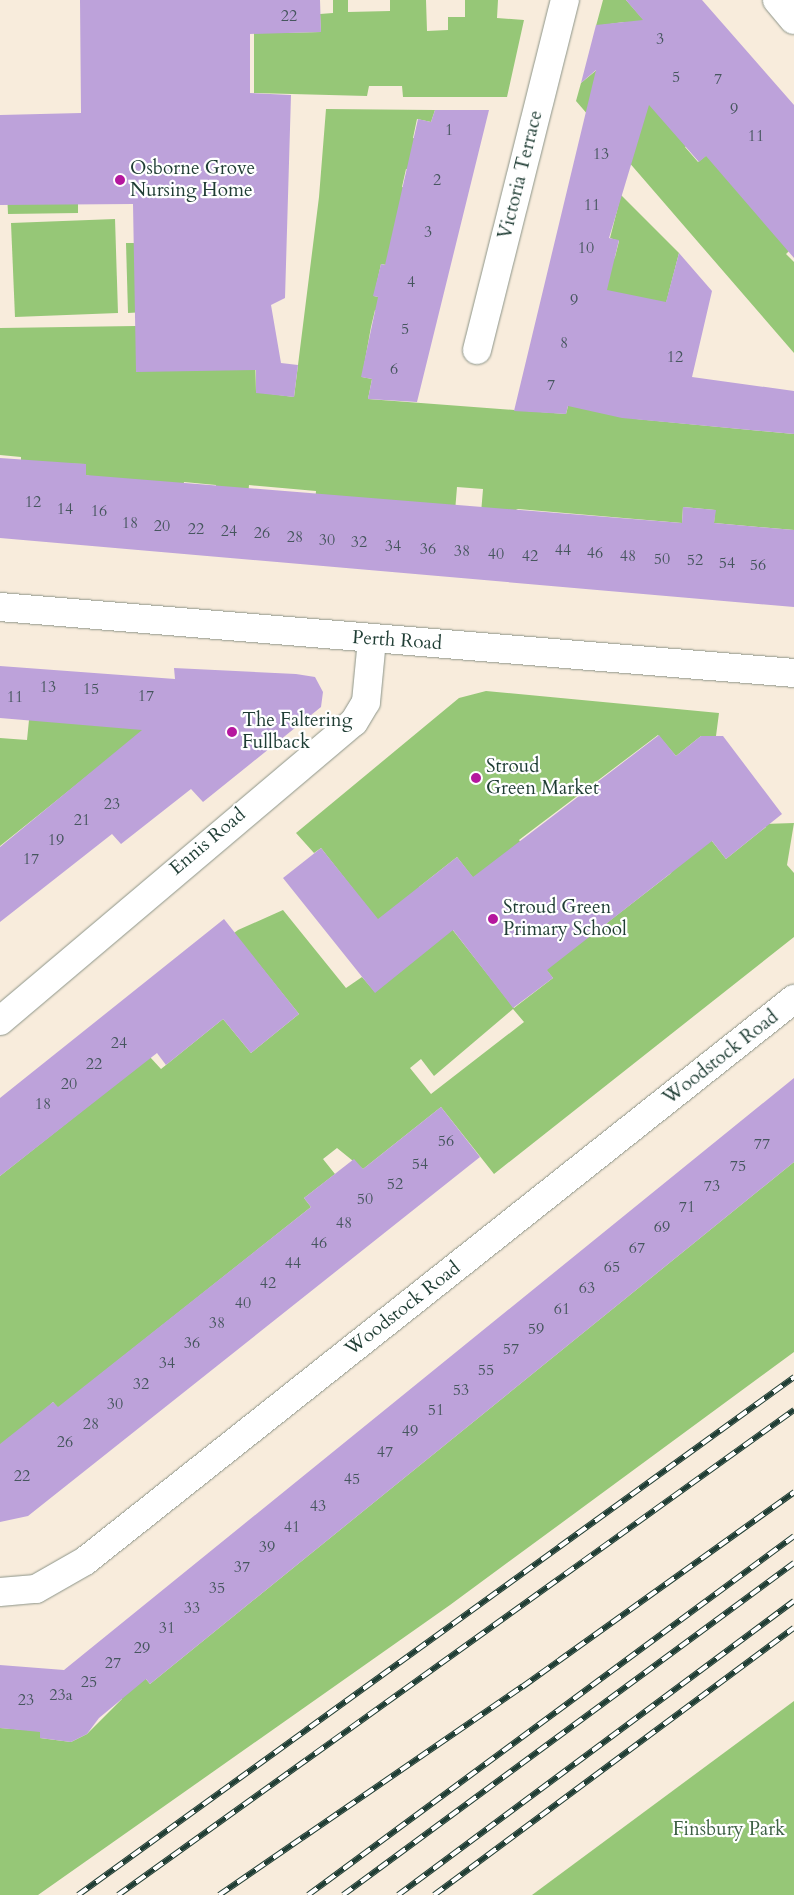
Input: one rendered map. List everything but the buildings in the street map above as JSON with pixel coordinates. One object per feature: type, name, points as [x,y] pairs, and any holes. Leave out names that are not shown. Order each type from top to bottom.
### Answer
[{"type":"street","name":"Victoria Terrace","points":[[477,350],[565,0]]},
{"type":"street","points":[[777,0],[794,20]]},
{"type":"street","name":"Perth Road","points":[[0,608],[372,640],[794,673]]},
{"type":"street","name":"Ennis Road","points":[[0,1021],[354,722],[369,690],[372,640]]},
{"type":"street","name":"Woodstock Road","points":[[0,1592],[36,1589],[85,1560],[794,999]]},
{"type":"green space","points":[[254,0],[280,33],[321,32],[320,14],[333,13],[333,0],[348,0],[348,12],[390,11],[390,0],[426,0],[427,31],[448,30],[448,17],[465,17],[465,0],[498,0],[497,18],[524,20],[507,97],[403,97],[402,86],[369,86],[367,96],[254,93]]},
{"type":"green space","points":[[603,0],[626,0],[648,25],[624,22],[596,26]]},
{"type":"green space","points":[[610,59],[710,125],[685,147],[698,162],[707,155],[791,249],[786,254],[794,262],[794,353],[576,101],[581,83]]},
{"type":"green space","points":[[326,109],[435,110],[431,122],[417,119],[413,138],[428,142],[420,172],[406,169],[402,187],[414,191],[397,267],[381,264],[374,296],[389,300],[386,312],[375,310],[371,327],[362,377],[372,379],[368,399],[566,414],[598,288],[615,257],[619,241],[610,238],[621,195],[679,253],[636,419],[794,434],[794,530],[714,523],[715,510],[683,507],[682,523],[518,509],[480,525],[483,489],[457,487],[454,524],[314,513],[316,491],[249,485],[247,507],[215,504],[216,485],[184,482],[181,501],[86,475],[86,464],[21,463],[21,457],[0,455],[0,328],[136,326],[252,239],[256,392],[294,397],[319,197]]},
{"type":"green space","points":[[7,191],[78,204],[78,213],[8,214]]},
{"type":"green space","points":[[115,219],[118,313],[15,317],[11,223]]},
{"type":"green space","points":[[126,243],[134,243],[145,312],[128,313]]},
{"type":"green space","name":"Stroud Green Primary School","points":[[486,691],[719,713],[716,736],[701,736],[676,756],[658,735],[519,840],[528,852],[481,888],[457,857],[419,887],[514,1008],[553,978],[540,962],[590,936],[670,874],[704,831],[726,859],[766,827],[764,824],[794,823],[787,865],[794,873],[794,937],[494,1174],[441,1107],[363,1169],[337,1148],[323,1159],[335,1174],[304,1198],[311,1207],[58,1408],[53,1402],[0,1451],[0,1176],[150,1057],[161,1069],[223,1019],[251,1053],[299,1014],[234,933],[238,930],[283,910],[346,988],[362,977],[375,992],[354,890],[321,848],[314,853],[296,833],[459,698]],"holes":[[[513,1009],[524,1022],[431,1094],[410,1068],[421,1059],[434,1076]]]},
{"type":"green space","points":[[172,713],[102,764],[0,846],[0,738],[27,740],[29,720]]},
{"type":"green space","points":[[794,1162],[794,1352],[450,1605],[38,1895],[0,1895],[0,1728],[40,1731],[40,1738],[71,1742],[87,1734],[122,1699],[116,1691],[140,1672],[150,1684]]},
{"type":"green space","name":"Finsbury Park","points":[[794,1701],[794,1895],[532,1895]]},
{"type":"railway","points":[[78,1895],[794,1377]]},
{"type":"railway","points":[[118,1895],[794,1410]]},
{"type":"railway","points":[[219,1895],[522,1687],[794,1492]]},
{"type":"railway","points":[[308,1895],[794,1536]]},
{"type":"railway","points":[[343,1895],[794,1563]]},
{"type":"railway","points":[[398,1895],[794,1601]]},
{"type":"railway","points":[[434,1895],[794,1628]]},
{"type":"place","name":"Osborne Grove Nursing Home","points":[[120,180]]},
{"type":"place","name":"The Faltering Fullback","points":[[232,732]]},
{"type":"place","name":"Stroud Green Market","points":[[476,778]]},
{"type":"place","name":"Stroud Green Primary School","points":[[493,919]]}]
